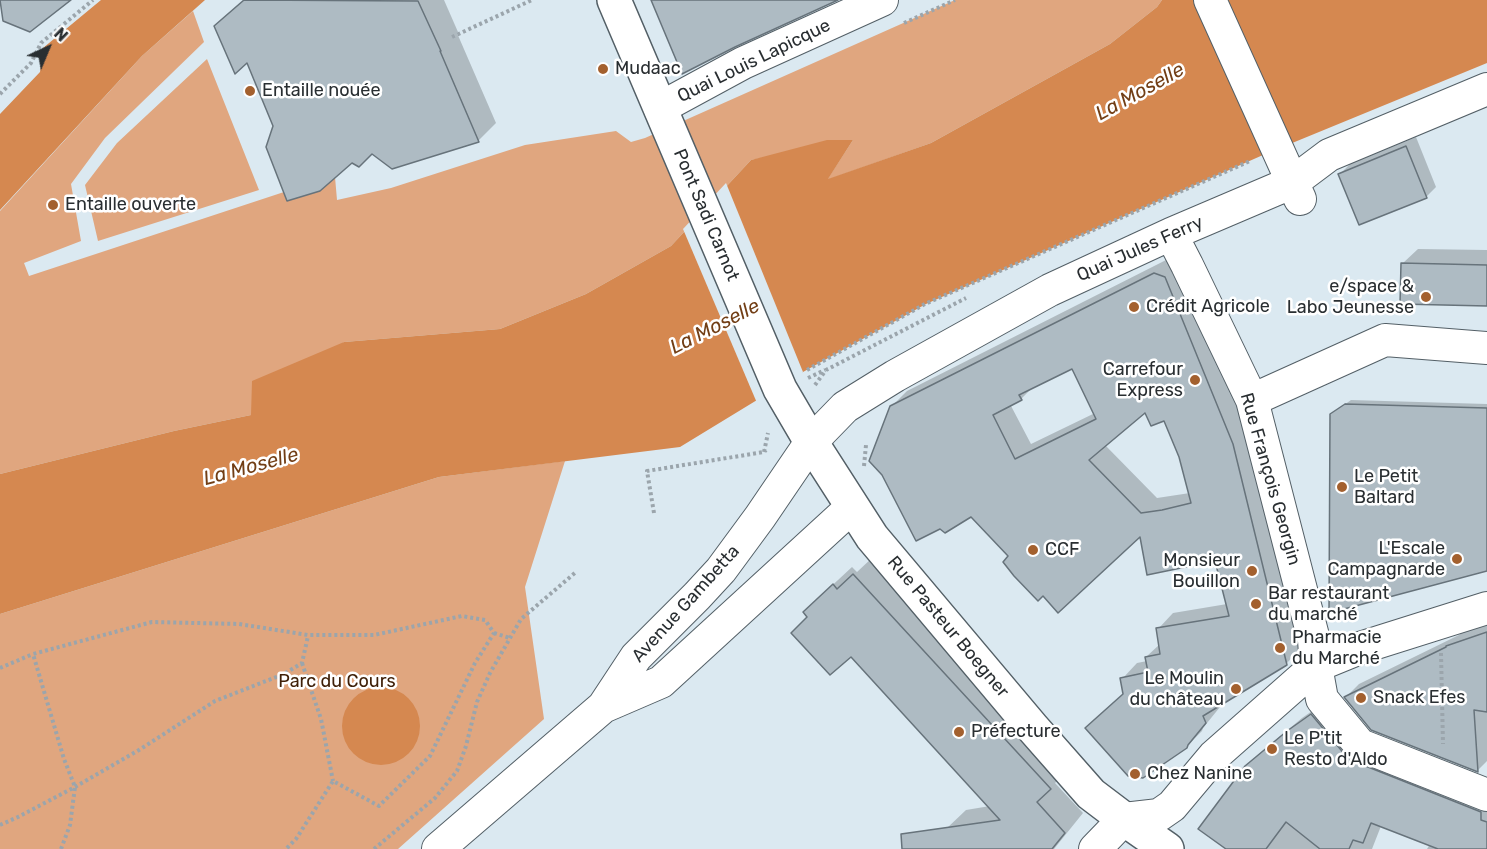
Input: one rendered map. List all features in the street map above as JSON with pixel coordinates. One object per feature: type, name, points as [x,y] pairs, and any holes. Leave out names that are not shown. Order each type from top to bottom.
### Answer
[{"type":"main road","name":"Pont Sadi Carnot","points":[[614,0],[660,108],[796,380],[811,442]]},
{"type":"main road","name":"Rue Pasteur Boegner","points":[[811,442],[872,537],[1032,727],[1091,794],[1167,849]]},
{"type":"street","name":"Quai Louis Lapicque","points":[[660,108],[744,63],[882,0]]},
{"type":"street","points":[[1210,0],[1264,155],[1296,191]]},
{"type":"street","name":"Quai Jules Ferry","points":[[811,442],[845,407],[895,376],[1050,290],[1171,234],[1296,191],[1329,155],[1487,89]]},
{"type":"street","name":"Rue François Georgin","points":[[1171,234],[1252,400],[1314,640],[1316,666],[1323,699],[1360,745],[1487,795]]},
{"type":"street","points":[[1252,400],[1385,340],[1487,348]]},
{"type":"street","name":"Avenue Gambetta","points":[[438,849],[603,707],[636,657],[721,570],[811,442]]},
{"type":"street","name":"Avenue Gambetta","points":[[603,707],[661,682],[852,507]]},
{"type":"street","points":[[1095,849],[1124,819],[1159,815],[1172,806],[1214,756],[1316,666],[1360,648],[1487,608]]},
{"type":"path","points":[[0,94],[31,63],[41,43],[93,0]]},
{"type":"path","points":[[452,37],[532,0]]},
{"type":"path","points":[[901,24],[955,0]]},
{"type":"path","points":[[796,380],[926,304],[1264,155]]},
{"type":"path","points":[[796,380],[826,370]]},
{"type":"path","points":[[374,849],[435,798],[457,771],[477,702],[490,673],[521,619],[576,572]]},
{"type":"path","points":[[0,668],[33,654],[152,622],[238,624],[308,635],[374,635],[462,615],[485,620],[494,633],[510,638]]},
{"type":"path","points":[[1441,623],[1444,778]]},
{"type":"path","points":[[333,781],[379,806],[430,756],[475,663],[494,633]]},
{"type":"path","points":[[286,849],[296,839],[333,781],[321,719],[302,663],[308,635]]},
{"type":"path","points":[[33,654],[64,759],[75,787],[70,825],[61,849]]},
{"type":"path","points":[[0,825],[75,787],[139,750],[215,701],[284,675],[302,663]]},
{"type":"green space","points":[[955,0],[1162,0],[1157,7],[1110,44],[931,143],[827,180],[853,140],[751,160],[671,246],[586,294],[500,329],[344,342],[251,415],[174,431],[0,474],[0,211],[142,56],[193,11],[204,42],[105,138],[71,184],[81,241],[24,263],[29,276],[335,177],[337,200],[391,188],[525,145],[616,131],[631,142],[645,138]]},
{"type":"green space","points":[[207,59],[259,190],[98,241],[85,185],[117,143]]},
{"type":"green space","name":"Parc du Cours","points":[[565,461],[525,587],[544,719],[398,849],[0,849],[0,614],[439,477]]},
{"type":"water","points":[[101,0],[205,0],[142,56],[0,210],[0,114],[40,72],[43,48]]},
{"type":"water","name":"La Moselle","points":[[1162,0],[1487,0],[1487,63],[1263,155],[926,304],[803,372],[680,447],[439,477],[0,614],[0,474],[174,431],[251,415],[252,381],[344,342],[500,329],[586,294],[671,246],[751,160],[827,140],[853,140],[828,179],[931,143],[1110,44],[1157,7]]},
{"type":"water","points":[[373,687],[389,687],[403,693],[414,704],[420,718],[420,734],[414,748],[403,759],[389,765],[373,765],[359,759],[348,748],[342,734],[342,718],[348,704],[359,693]]},
{"type":"pier","points":[[726,183],[803,372],[800,377],[757,403],[683,229]]},
{"type":"building","points":[[0,0],[71,0],[30,32],[3,21]]},
{"type":"building","points":[[244,0],[418,1],[479,142],[392,169],[372,154],[359,167],[352,163],[320,191],[287,201],[266,147],[273,126],[247,63],[235,74],[214,26]]},
{"type":"building","points":[[651,0],[838,0],[682,74]]},
{"type":"building","points":[[1406,146],[1427,198],[1359,225],[1338,174]]},
{"type":"building","points":[[1401,263],[1487,265],[1487,306],[1400,304]]},
{"type":"building","points":[[1154,273],[1165,277],[1233,444],[1287,665],[1203,716],[1206,723],[1187,748],[1143,778],[1128,776],[1085,728],[1123,694],[1120,678],[1148,672],[1145,657],[1160,654],[1156,628],[1229,616],[1215,561],[1147,575],[1140,537],[1058,613],[1043,596],[1038,601],[1014,576],[1003,562],[1008,556],[971,517],[945,533],[940,529],[916,541],[882,475],[869,461],[890,406]],"holes":[[[1072,369],[1096,419],[1015,459],[993,415],[1022,400],[1019,395]],[[1145,413],[1151,426],[1164,421],[1179,457],[1191,503],[1141,513],[1089,460]]]},
{"type":"building","points":[[1345,404],[1487,408],[1487,571],[1329,613],[1330,414]]},
{"type":"building","name":"Préfecture","points":[[853,574],[1051,789],[1037,802],[1065,833],[1052,849],[902,849],[901,834],[1000,820],[851,657],[830,675],[791,633],[807,617],[803,612],[833,584],[837,589]]},
{"type":"building","points":[[1487,632],[1487,712],[1474,710],[1478,772],[1371,730],[1344,697],[1446,646]]},
{"type":"building","points":[[1311,714],[1346,756],[1353,761],[1481,812],[1481,820],[1487,822],[1487,849],[1438,849],[1371,823],[1363,843],[1353,840],[1349,849],[1320,849],[1286,822],[1266,849],[1226,849],[1198,829],[1245,766]]},
{"type":"place","name":"Mudaac","points":[[603,69]]},
{"type":"place","name":"Entaille nouée","points":[[250,91]]},
{"type":"place","name":"Entaille ouverte","points":[[53,205]]},
{"type":"place","name":"e/space & Labo Jeunesse","points":[[1426,297]]},
{"type":"place","name":"Crédit Agricole","points":[[1134,307]]},
{"type":"place","name":"Carrefour Express","points":[[1195,380]]},
{"type":"place","name":"Le Petit Baltard","points":[[1342,487]]},
{"type":"place","name":"CCF","points":[[1033,550]]},
{"type":"place","name":"L'Escale Campagnarde","points":[[1457,559]]},
{"type":"place","name":"Monsieur Bouillon","points":[[1252,571]]},
{"type":"place","name":"Bar restaurant du marché","points":[[1256,604]]},
{"type":"place","name":"Pharmacie du Marché","points":[[1280,648]]},
{"type":"place","name":"Le Moulin du château","points":[[1236,689]]},
{"type":"place","name":"Snack Efes","points":[[1361,698]]},
{"type":"place","name":"Préfecture","points":[[959,732]]},
{"type":"place","name":"Le P'tit Resto d'Aldo","points":[[1272,749]]},
{"type":"place","name":"Chez Nanine","points":[[1135,774]]}]
